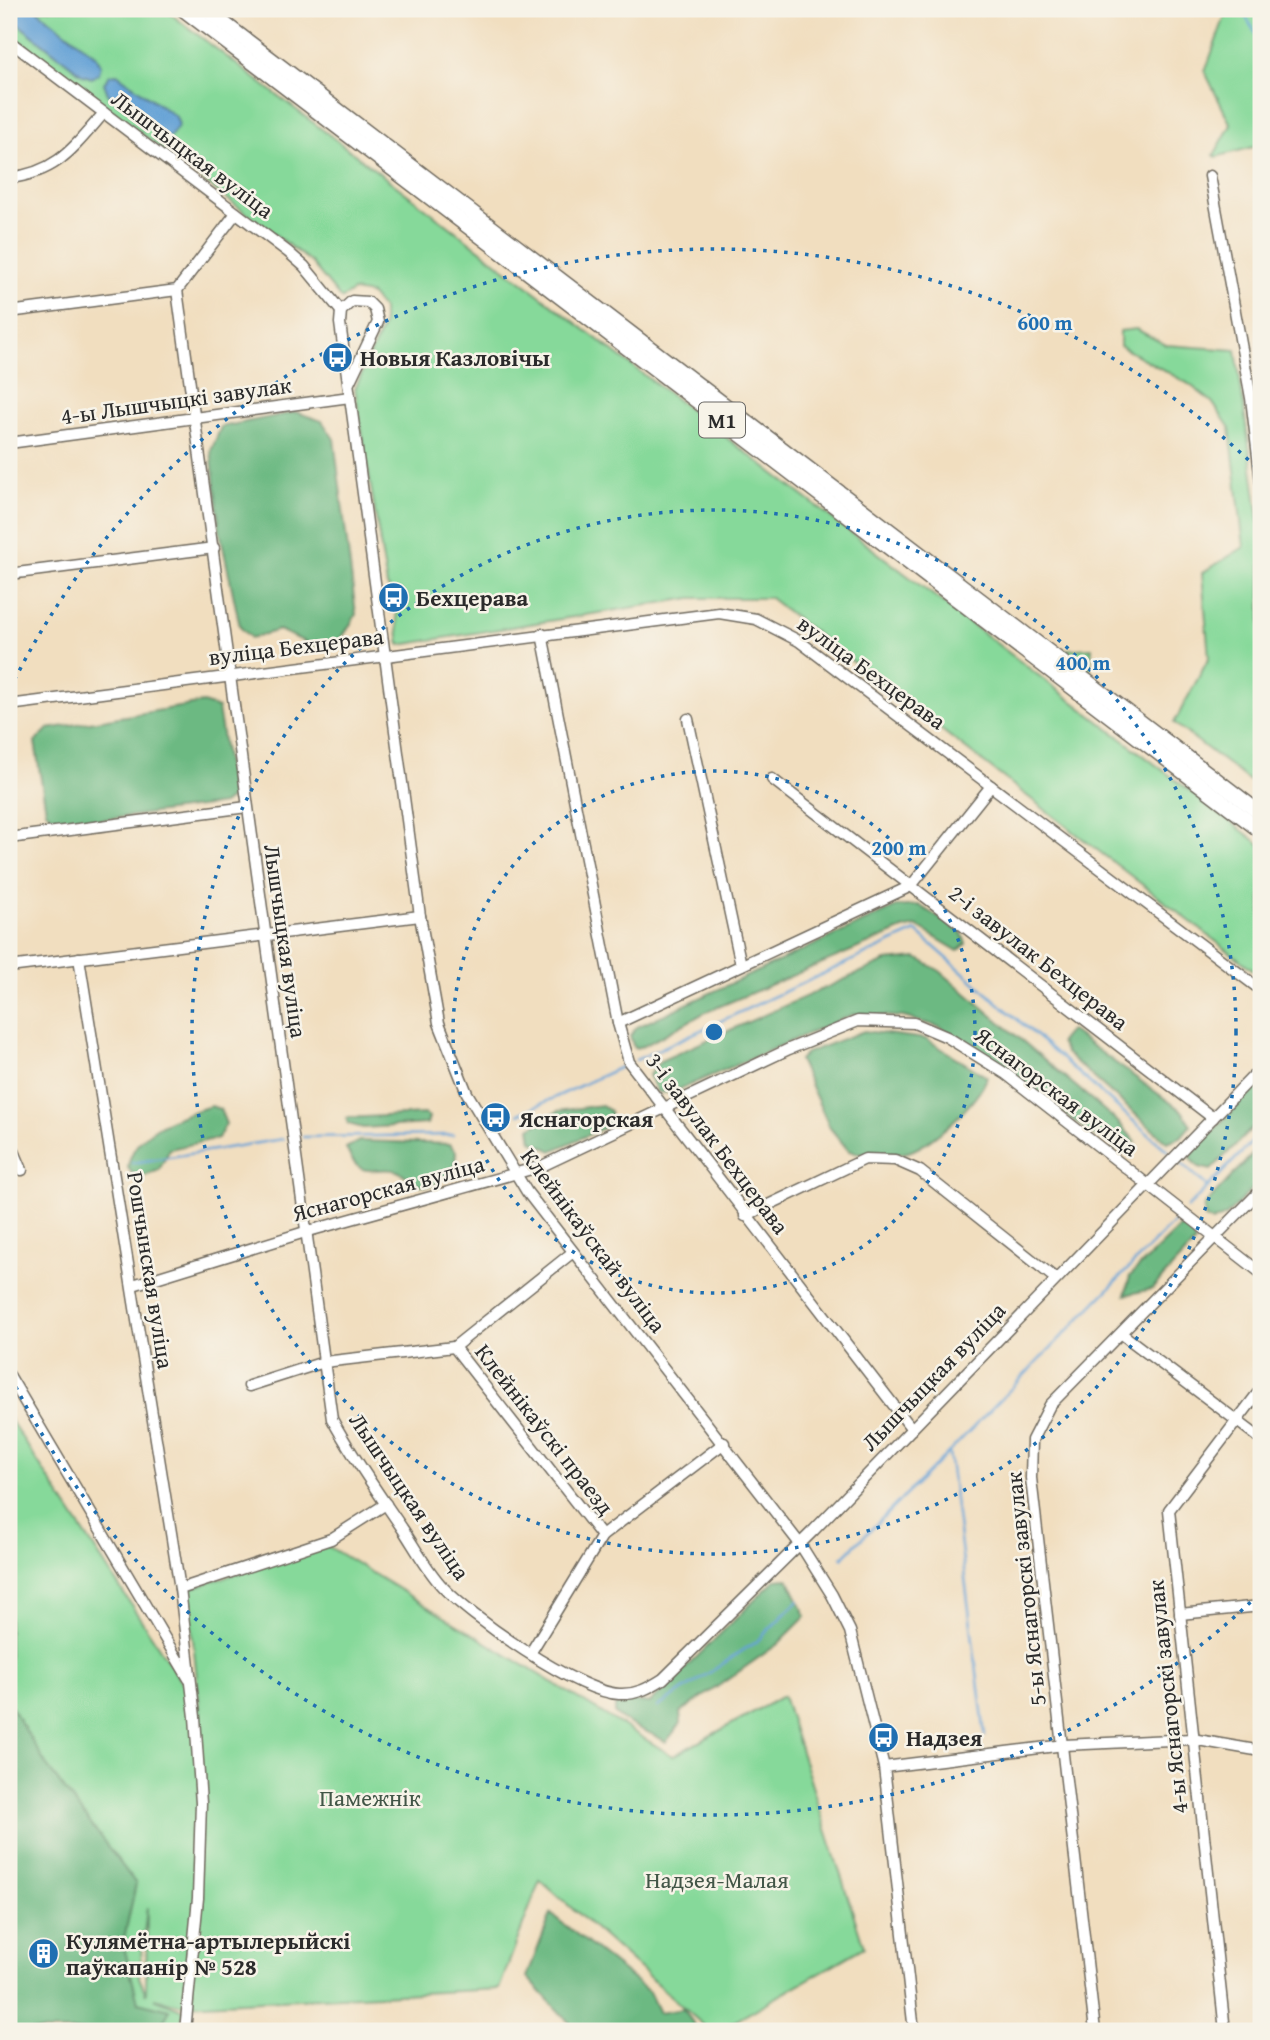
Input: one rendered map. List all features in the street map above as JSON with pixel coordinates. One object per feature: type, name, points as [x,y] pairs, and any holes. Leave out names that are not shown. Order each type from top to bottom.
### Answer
[{"type":"highway","name":"М1","points":[[183,9],[1261,831]]},
{"type":"highway","name":"М1","points":[[205,9],[1261,814]]},
{"type":"street","name":"Лышчыцкая вуліца","points":[[9,41],[304,266],[341,311]]},
{"type":"street","points":[[9,178],[33,175],[62,160],[104,113]]},
{"type":"street","points":[[1210,176],[1256,397],[1261,482]]},
{"type":"street","points":[[9,312],[177,290],[236,213]]},
{"type":"street","name":"Лышчыцкая вуліца","points":[[177,290],[332,1419],[437,1581],[461,1606],[573,1680],[599,1691],[621,1694],[645,1690],[685,1660],[800,1544],[1261,1068]]},
{"type":"street","points":[[341,311],[352,301],[359,300],[368,302],[378,315],[378,322],[349,383]]},
{"type":"street","name":"Клейнікаўскай вуліца","points":[[341,311],[350,397],[420,916],[439,1023],[467,1093],[516,1174],[573,1252],[800,1544],[832,1595],[850,1631],[884,1767],[914,2031]]},
{"type":"street","name":"4-ы Лышчыцкі завулак","points":[[9,443],[350,397]]},
{"type":"street","points":[[9,574],[214,548]]},
{"type":"street","name":"вуліца Бехцерава","points":[[9,705],[229,674],[386,657],[541,634],[719,613],[756,619],[799,641],[1261,990]]},
{"type":"street","name":"3-і завулак Бехцерава","points":[[541,634],[618,1023],[629,1062],[661,1108],[912,1429]]},
{"type":"street","points":[[688,719],[741,965]]},
{"type":"street","name":"2-і завулак Бехцерава","points":[[772,779],[1213,1118]]},
{"type":"street","points":[[618,1023],[911,886],[990,786]]},
{"type":"street","points":[[9,838],[247,807]]},
{"type":"street","points":[[9,967],[420,916]]},
{"type":"street","name":"Рошчынская вуліца","points":[[79,958],[133,1285],[180,1589],[192,1685],[201,1803],[198,1898],[185,2031]]},
{"type":"street","name":"Яснагорская вуліца","points":[[133,1285],[305,1232],[542,1166],[789,1049],[859,1021],[914,1023],[947,1037],[1006,1074],[1261,1273]]},
{"type":"street","points":[[9,1139],[22,1170]]},
{"type":"street","points":[[745,1216],[865,1159],[895,1160],[920,1171],[1056,1279]]},
{"type":"street","name":"5-ы Яснагорскі завулак","points":[[1095,2031],[1065,1745],[1031,1478],[1032,1440],[1050,1405],[1261,1189]]},
{"type":"street","points":[[249,1386],[324,1362],[454,1347],[573,1252]]},
{"type":"street","points":[[1122,1334],[1261,1439]]},
{"type":"street","name":"Клейнікаўскі праезд","points":[[454,1347],[602,1536]]},
{"type":"street","points":[[9,1375],[192,1685]]},
{"type":"street","name":"4-ы Яснагорскі завулак","points":[[1225,2031],[1169,1510],[1261,1389]]},
{"type":"street","points":[[531,1652],[602,1536],[724,1443]]},
{"type":"street","points":[[180,1589],[331,1539],[386,1504]]},
{"type":"street","points":[[1180,1614],[1261,1606]]},
{"type":"street","points":[[884,1767],[1065,1745],[1192,1739],[1261,1751]]},
{"type":"green space","points":[[9,9],[164,9],[1261,845],[1261,976],[770,598],[691,598],[400,645],[394,594],[387,586],[355,389],[383,326],[383,309],[370,294],[353,291],[341,299],[311,262],[9,34]]},
{"type":"green space","points":[[1221,9],[1261,9],[1261,145],[1216,157],[1214,155],[1231,125],[1205,72],[1225,16]]},
{"type":"green space","points":[[1136,329],[1166,345],[1236,350],[1261,535],[1261,790],[1174,723],[1209,658],[1202,573],[1244,547],[1230,428],[1212,402],[1189,384],[1120,346],[1120,331]]},
{"type":"green space","points":[[296,412],[322,421],[334,439],[356,614],[340,640],[324,647],[315,646],[279,630],[251,638],[240,627],[220,532],[211,451],[221,427]]},
{"type":"green space","points":[[1092,648],[1090,673],[1060,650]]},
{"type":"green space","points":[[203,703],[218,708],[232,797],[223,804],[61,825],[46,811],[35,742],[48,729]]},
{"type":"green space","points":[[919,905],[962,933],[966,944],[958,951],[916,926],[903,929],[704,1013],[644,1046],[634,1048],[630,1036],[637,1027],[896,907]]},
{"type":"green space","points":[[917,958],[940,971],[1119,1123],[1136,1142],[1127,1145],[1094,1136],[1001,1065],[940,1027],[903,1017],[854,1014],[671,1093],[657,1092],[649,1075],[660,1061],[886,961]]},
{"type":"green space","points":[[1070,1030],[1182,1111],[1191,1125],[1181,1137],[1167,1142],[1066,1053],[1060,1042]]},
{"type":"green space","points":[[864,1031],[926,1039],[987,1077],[983,1087],[939,1134],[914,1150],[884,1155],[849,1151],[830,1128],[799,1060],[806,1053]]},
{"type":"green space","points":[[1261,1080],[1261,1119],[1211,1170],[1199,1167],[1190,1159],[1193,1152]]},
{"type":"green space","points":[[602,1105],[610,1111],[611,1119],[606,1127],[552,1151],[532,1141],[530,1128],[558,1111]]},
{"type":"green space","points":[[211,1106],[220,1109],[226,1124],[218,1138],[170,1149],[159,1170],[145,1176],[133,1174],[128,1168],[131,1155],[148,1134],[172,1120]]},
{"type":"green space","points":[[424,1114],[429,1117],[427,1124],[363,1128],[348,1124],[346,1118]]},
{"type":"green space","points":[[359,1141],[450,1144],[456,1151],[455,1167],[435,1184],[422,1186],[397,1171],[369,1170],[357,1166],[346,1148]]},
{"type":"green space","points":[[1261,1145],[1261,1180],[1226,1216],[1212,1222],[1205,1218],[1204,1206]]},
{"type":"green space","points":[[1181,1226],[1191,1231],[1195,1243],[1152,1289],[1125,1295],[1130,1276]]},
{"type":"green space","name":"Памежнік","points":[[9,1418],[200,1710],[188,1589],[326,1545],[673,1756],[783,1696],[864,1947],[718,2031],[710,2031],[540,1880],[499,1989],[183,2005],[154,1998],[184,2010],[180,2031],[9,2031]],"holes":[[[147,1907],[146,1994],[139,1977]]]},
{"type":"green space","points":[[788,1579],[806,1616],[778,1644],[680,1713],[681,1723],[666,1742],[627,1723],[615,1714],[615,1706],[632,1701],[650,1703],[775,1580]]},
{"type":"green space","points":[[9,1703],[47,1766],[136,1884],[123,1943],[138,2002],[170,2010],[158,2031],[9,2031]]},
{"type":"green space","points":[[551,1914],[649,1992],[659,2013],[683,2009],[699,2031],[577,2031],[527,1977]]},
{"type":"water","points":[[9,9],[36,9],[96,56],[101,65],[99,73],[92,78],[83,75],[9,17]]},
{"type":"water","points":[[117,74],[176,117],[179,125],[169,138],[108,94],[104,83],[110,75]]},
{"type":"waterway","points":[[1241,9],[1261,42]]},
{"type":"waterway","points":[[636,1060],[916,931],[1169,1152]]},
{"type":"waterway","points":[[519,1114],[623,1066]]},
{"type":"waterway","points":[[1187,1208],[1261,1133]]},
{"type":"waterway","points":[[303,1137],[453,1135]]},
{"type":"waterway","points":[[132,1163],[283,1139]]},
{"type":"waterway","points":[[1180,1162],[1208,1187]]},
{"type":"waterway","points":[[985,1736],[949,1452],[1177,1219]]},
{"type":"waterway","points":[[842,1558],[949,1452]]},
{"type":"waterway","points":[[658,1707],[757,1641],[798,1601]]},
{"type":"place","name":"Новыя Казловічы","points":[[337,357]]},
{"type":"place","name":"Бехцерава","points":[[393,597]]},
{"type":"place","name":"Яснагорская","points":[[496,1118]]},
{"type":"place","name":"Надзея","points":[[883,1737]]},
{"type":"place","name":"Кулямётна-артылерыйскі паўкапанір № 528","points":[[43,1953]]},
{"type":"park label","name":"Надзея-Малая","points":[[717,1879]]}]
